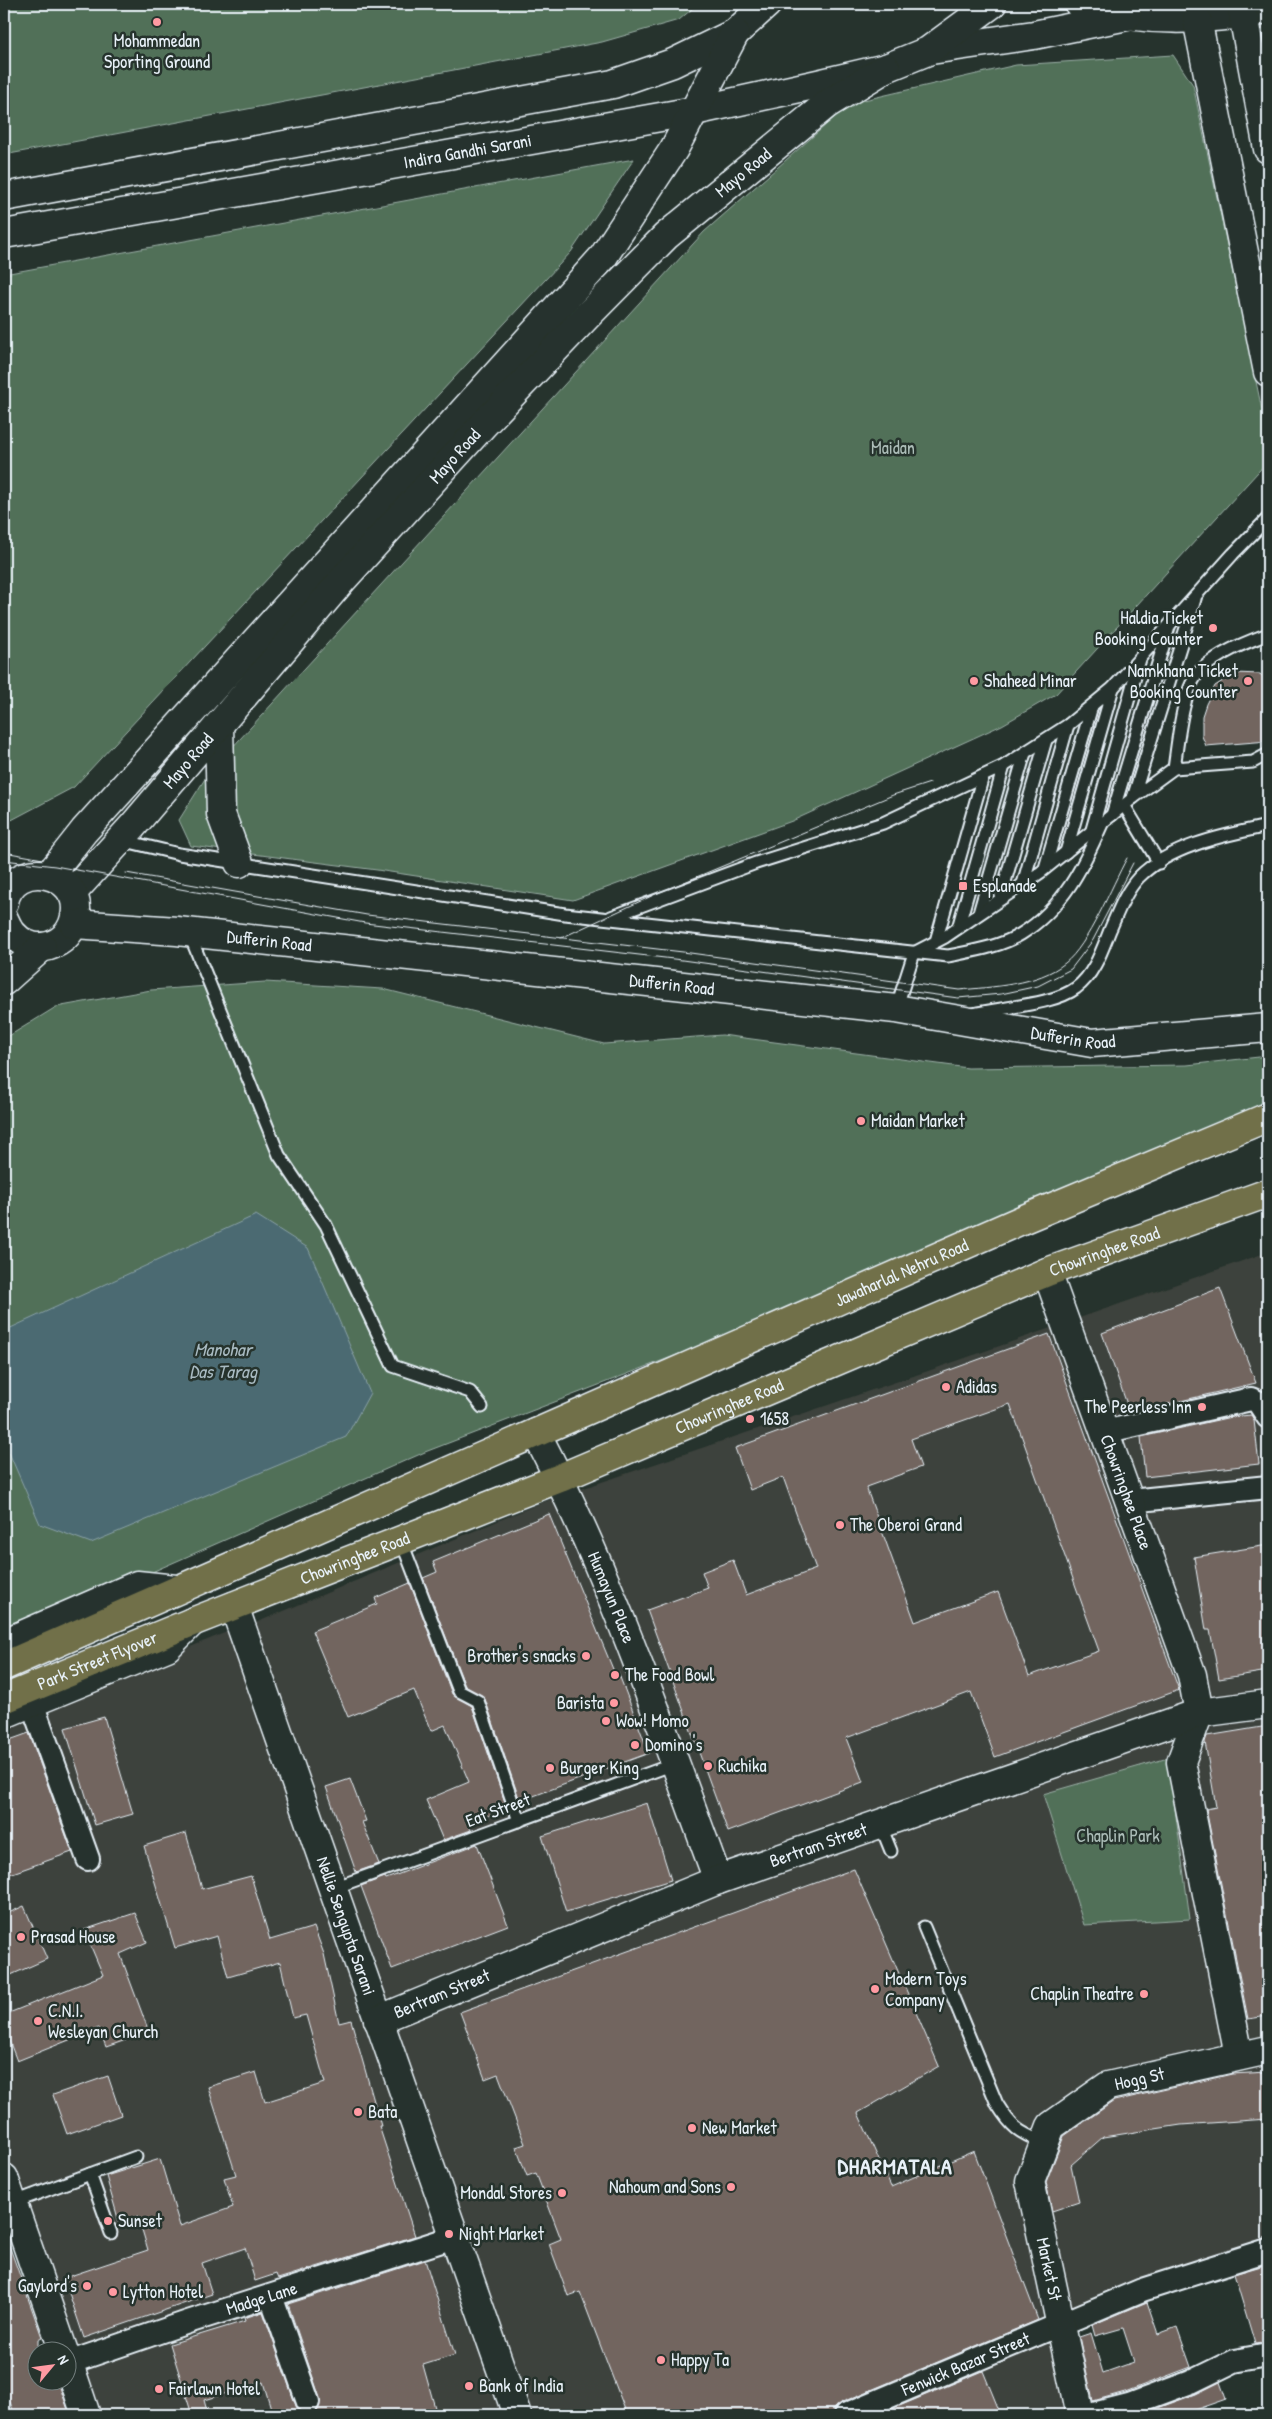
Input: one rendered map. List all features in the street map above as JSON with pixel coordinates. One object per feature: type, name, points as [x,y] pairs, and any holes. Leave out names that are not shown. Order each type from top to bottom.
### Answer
[{"type":"main road","points":[[4,197],[613,84],[673,63],[735,33],[767,4]]},
{"type":"main road","points":[[928,51],[992,4]]},
{"type":"main road","points":[[1079,4],[1127,16],[1197,19],[1251,9],[1268,149]]},
{"type":"main road","points":[[928,51],[1034,36],[1127,16]]},
{"type":"main road","points":[[1197,19],[1268,372]]},
{"type":"main road","name":"Mayo Road","points":[[50,874],[84,831],[603,257],[674,149],[735,33]]},
{"type":"main road","name":"Indira Gandhi Sarani","points":[[4,234],[694,111],[886,68],[928,51]]},
{"type":"main road","name":"Mayo Road","points":[[72,892],[122,840],[344,578],[477,432],[666,236],[827,104],[886,68]]},
{"type":"main road","points":[[219,725],[221,814],[239,863]]},
{"type":"main road","points":[[4,981],[42,947],[62,940],[74,924],[76,913],[72,892],[66,884],[50,874],[36,873],[26,876],[10,888],[4,904],[13,936],[22,943],[42,947]]},
{"type":"main road","name":"Dufferin Road","points":[[74,924],[189,932],[896,1008],[1092,1042],[1268,1028]]},
{"type":"main road","name":"Jawaharlal Nehru Road","points":[[536,1433],[1024,1219],[1268,1117]]},
{"type":"main road","name":"Chowringhee Road","points":[[192,1622],[560,1478],[1047,1272],[1268,1193]]},
{"type":"main road","name":"Chowringhee Place","points":[[1047,1272],[1192,1675],[1198,1713]]},
{"type":"main road","points":[[4,1643],[137,1585],[176,1589],[536,1433]]},
{"type":"main road","name":"Humayun Place","points":[[536,1433],[560,1478],[605,1578],[718,1880]]},
{"type":"main road","name":"Park Street Flyover","points":[[4,1666],[176,1589]]},
{"type":"main road","name":"Nellie Sengupta Sarani","points":[[234,1606],[517,2415]]},
{"type":"main road","points":[[4,1714],[167,1647],[192,1622]]},
{"type":"main road","name":"Park Street Flyover","points":[[4,1699],[192,1622]]},
{"type":"main road","name":"Bertram Street","points":[[378,2020],[718,1880],[1198,1713],[1268,1704]]},
{"type":"main road","points":[[1198,1713],[1181,1762],[1239,2056]]},
{"type":"main road","name":"Hogg St","points":[[1048,2134],[1108,2086],[1268,2050]]},
{"type":"main road","name":"Market St","points":[[1048,2134],[1030,2181],[1080,2415]]},
{"type":"main road","points":[[8,2190],[61,2342]]},
{"type":"main road","points":[[78,2391],[86,2415]]},
{"type":"street","points":[[1104,1432],[1251,1399],[1258,1402],[1268,1417]]},
{"type":"street","points":[[1130,1501],[1268,1487]]},
{"type":"street","points":[[32,1703],[88,1859]]},
{"type":"street","name":"Madge Lane","points":[[78,2356],[454,2237]]},
{"type":"street","name":"Fenwick Bazar Street","points":[[845,2415],[1142,2290],[1268,2250]]},
{"type":"street","points":[[270,2296],[308,2402]]},
{"type":"street","points":[[1090,2415],[1129,2405],[1182,2385],[1234,2361],[1268,2355]]},
{"type":"lane","points":[[607,919],[756,863],[883,823],[1004,766],[1068,725],[1113,688],[1170,623],[1268,518]]},
{"type":"lane","points":[[1158,863],[1128,801],[1196,595]]},
{"type":"lane","points":[[1112,815],[1170,623]]},
{"type":"lane","points":[[1174,768],[1184,702],[1199,671],[1234,647],[1268,634]]},
{"type":"lane","points":[[1091,833],[1142,655]]},
{"type":"lane","points":[[1066,852],[1113,688]]},
{"type":"lane","points":[[1045,868],[1092,706]]},
{"type":"lane","points":[[1023,884],[1068,725]]},
{"type":"lane","points":[[1000,899],[1046,740]]},
{"type":"lane","points":[[979,913],[1025,753]]},
{"type":"lane","points":[[896,1008],[914,953],[958,928],[1023,884],[1091,833],[1128,801],[1174,768],[1253,762],[1268,754]]},
{"type":"lane","points":[[958,928],[1004,766]]},
{"type":"lane","points":[[936,941],[984,776]]},
{"type":"lane","points":[[122,840],[179,854],[607,919],[948,956],[983,950],[1021,934],[1059,902],[1082,869],[1102,824]]},
{"type":"lane","points":[[955,1019],[1001,1007],[1048,1000],[1075,989],[1085,981],[1096,962],[1127,893],[1140,876],[1158,863],[1184,849],[1212,839],[1268,826]]},
{"type":"lane","points":[[189,932],[279,1155],[326,1225],[393,1366],[470,1392],[482,1407]]},
{"type":"lane","points":[[401,1540],[459,1691],[478,1701],[519,1821]]},
{"type":"lane","name":"Eat Street","points":[[334,1888],[674,1764]]},
{"type":"lane","points":[[880,1824],[891,1851]]},
{"type":"lane","points":[[924,1927],[997,2104],[1009,2124],[1022,2134],[1048,2134]]},
{"type":"lane","points":[[8,2190],[90,2174],[136,2157]]},
{"type":"lane","points":[[90,2174],[111,2232]]},
{"type":"shaded area","points":[[1268,1252],[1268,2248],[1053,2322],[1072,2415],[526,2415],[253,1624],[543,1502],[931,1370]]},
{"type":"shaded area","points":[[234,1629],[506,2415],[97,2415],[78,2360],[78,2342],[72,2342],[4,2147],[4,1724]]},
{"type":"green space","points":[[4,4],[698,4],[679,20],[602,42],[4,155]]},
{"type":"green space","name":"Maidan","points":[[1173,55],[1193,85],[1268,438],[1268,461],[1056,694],[1002,725],[792,821],[573,900],[377,870],[191,846],[179,820],[208,774],[704,232],[851,103],[1016,65]]},
{"type":"green space","points":[[634,159],[571,252],[74,787],[4,824],[4,274]]},
{"type":"green space","points":[[265,982],[383,989],[604,1044],[722,1035],[968,1068],[1187,1065],[1268,1056],[1268,1127],[425,1452],[20,1630],[4,1640],[4,1039],[56,1007],[151,990]]},
{"type":"green space","name":"Chaplin Park","points":[[1168,1758],[1190,1919],[1084,1925],[1043,1794]]},
{"type":"water","name":"Manohar Das Tarag","points":[[256,1215],[308,1248],[370,1393],[346,1437],[91,1543],[40,1524],[4,1441],[4,1331]]},
{"type":"building","points":[[1235,673],[1260,674],[1268,681],[1268,741],[1206,746],[1202,736],[1202,716],[1206,704],[1215,686]]},
{"type":"building","points":[[1220,1288],[1256,1383],[1130,1413],[1102,1333]]},
{"type":"building","name":"The Oberoi Grand","points":[[1049,1334],[1179,1690],[995,1757],[971,1692],[846,1738],[863,1782],[728,1832],[647,1610],[708,1588],[702,1572],[733,1560],[746,1595],[816,1569],[783,1477],[750,1490],[735,1448]],"holes":[[[1010,1404],[1099,1651],[1029,1676],[998,1592],[915,1622],[866,1487],[921,1467],[911,1439]]]},
{"type":"building","points":[[1251,1415],[1254,1420],[1259,1464],[1145,1477],[1141,1437],[1231,1417]]},
{"type":"building","points":[[549,1514],[615,1674],[618,1672],[649,1753],[520,1801],[485,1699],[465,1686],[423,1578],[437,1572],[433,1562]]},
{"type":"building","points":[[1268,1545],[1268,1671],[1219,1679],[1210,1630],[1206,1630],[1194,1557]]},
{"type":"building","points":[[410,1583],[452,1694],[472,1706],[507,1808],[469,1824],[471,1830],[443,1840],[426,1800],[469,1782],[445,1725],[431,1731],[414,1690],[348,1717],[312,1631],[377,1604],[375,1598]]},
{"type":"building","points":[[104,1717],[133,1814],[95,1825],[65,1728]]},
{"type":"building","points":[[1268,1726],[1268,2016],[1248,2019],[1206,1809],[1216,1807],[1205,1742],[1207,1736]]},
{"type":"building","points":[[29,1733],[72,1852],[4,1876],[4,1742]]},
{"type":"building","points":[[350,1779],[366,1821],[362,1822],[379,1864],[356,1872],[326,1787]]},
{"type":"building","points":[[647,1803],[671,1880],[566,1912],[542,1836]]},
{"type":"building","points":[[186,1833],[202,1889],[251,1876],[270,1940],[314,1927],[324,1954],[339,2023],[351,2020],[381,2126],[379,2126],[415,2236],[278,2279],[276,2274],[255,2281],[245,2248],[202,2263],[212,2294],[84,2338],[64,2278],[148,2250],[138,2216],[119,2222],[106,2176],[160,2159],[180,2226],[233,2207],[224,2178],[236,2175],[208,2087],[256,2072],[265,2102],[325,2083],[306,2015],[293,2018],[280,1962],[228,1977],[217,1936],[175,1948],[144,1846]]},
{"type":"building","points":[[477,1844],[508,1925],[392,1969],[361,1886],[385,1877],[386,1879]]},
{"type":"building","name":"New Market","points":[[854,1869],[939,2066],[858,2113],[891,2187],[974,2151],[1038,2320],[840,2403],[834,2408],[832,2415],[627,2415],[580,2292],[568,2296],[549,2244],[561,2239],[536,2173],[527,2176],[516,2147],[525,2144],[498,2074],[485,2079],[460,2012]]},
{"type":"building","name":"Prasad House","points":[[24,1906],[47,1959],[4,1978],[4,1915]]},
{"type":"building","points":[[135,1913],[147,1942],[120,1954],[149,2032],[106,2047],[99,2028],[17,2061],[4,2028],[4,2015],[103,1975],[84,1930]]},
{"type":"building","points":[[1268,2072],[1268,2119],[1181,2125],[1103,2137],[1071,2165],[1079,2202],[1052,2211],[1046,2182],[1064,2136],[1114,2101],[1232,2074]]},
{"type":"building","points":[[108,2076],[121,2115],[67,2134],[53,2095]]},
{"type":"building","points":[[6,2237],[42,2337],[38,2339],[38,2342],[28,2342],[28,2392],[62,2392],[70,2415],[15,2415],[4,2387],[4,2238]]},
{"type":"building","points":[[425,2260],[455,2355],[423,2365],[437,2415],[273,2415],[263,2382],[204,2400],[208,2415],[192,2415],[170,2344],[245,2321],[244,2318],[263,2312],[296,2406],[300,2412],[312,2414],[318,2410],[320,2398],[288,2304]]},
{"type":"building","points":[[1268,2264],[1268,2342],[1255,2344],[1234,2274]]},
{"type":"building","points":[[1147,2302],[1158,2334],[1177,2327],[1191,2367],[1125,2392],[1093,2401],[1079,2337],[1091,2333],[1103,2373],[1134,2362],[1123,2328],[1095,2336],[1092,2325]]},
{"type":"building","points":[[983,2371],[1001,2415],[878,2415]]},
{"type":"building","points":[[1220,2382],[1226,2399],[1180,2415],[1139,2415],[1196,2394]]},
{"type":"tram line","points":[[561,938],[658,893],[893,795],[930,783]]},
{"type":"tram line","points":[[4,852],[43,859]]},
{"type":"tram line","points":[[126,873],[367,915],[683,952],[959,990],[1014,984],[1042,976],[1065,963],[1074,955],[1091,929],[1127,858]]},
{"type":"tram line","points":[[4,860],[55,866],[365,923],[682,960],[958,998],[1001,994],[1038,986],[1071,969],[1093,940],[1133,863]]},
{"type":"place","name":"Mohammedan Sporting Ground","points":[[157,22]]},
{"type":"place","name":"Haldia Ticket Booking Counter","points":[[1213,628]]},
{"type":"place","name":"Shaheed Minar","points":[[974,681]]},
{"type":"place","name":"Namkhana Ticket Booking Counter","points":[[1248,681]]},
{"type":"place","name":"Esplanade","points":[[963,886]]},
{"type":"place","name":"Maidan Market","points":[[861,1121]]},
{"type":"place","name":"Adidas","points":[[946,1387]]},
{"type":"place","name":"The Peerless Inn","points":[[1202,1407]]},
{"type":"place","name":"1658","points":[[750,1419]]},
{"type":"place","name":"The Oberoi Grand","points":[[840,1525]]},
{"type":"place","name":"Brother's snacks","points":[[586,1656]]},
{"type":"place","name":"The Food Bowl","points":[[615,1675]]},
{"type":"place","name":"Barista","points":[[614,1703]]},
{"type":"place","name":"Wow! Momo","points":[[606,1721]]},
{"type":"place","name":"Domino's","points":[[635,1745]]},
{"type":"place","name":"Ruchika","points":[[708,1766]]},
{"type":"place","name":"Burger King","points":[[550,1768]]},
{"type":"place","name":"Prasad House","points":[[21,1937]]},
{"type":"place","name":"Modern Toys Company","points":[[875,1989]]},
{"type":"place","name":"Chaplin Theatre","points":[[1144,1994]]},
{"type":"place","name":"C.N.I. Wesleyan Church","points":[[38,2021]]},
{"type":"place","name":"Bata","points":[[358,2112]]},
{"type":"place","name":"New Market","points":[[692,2128]]},
{"type":"place","name":"Nahoum and Sons","points":[[731,2187]]},
{"type":"place","name":"Mondal Stores","points":[[562,2193]]},
{"type":"place","name":"Sunset","points":[[108,2221]]},
{"type":"place","name":"Night Market","points":[[449,2234]]},
{"type":"place","name":"Gaylord's","points":[[87,2286]]},
{"type":"place","name":"Lytton Hotel","points":[[113,2292]]},
{"type":"place","name":"Happy Ta","points":[[661,2360]]},
{"type":"place","name":"Bank of India","points":[[469,2386]]},
{"type":"place","name":"Fairlawn Hotel","points":[[159,2389]]},
{"type":"district","name":"DHARMATALA","points":[[895,2166]]}]
